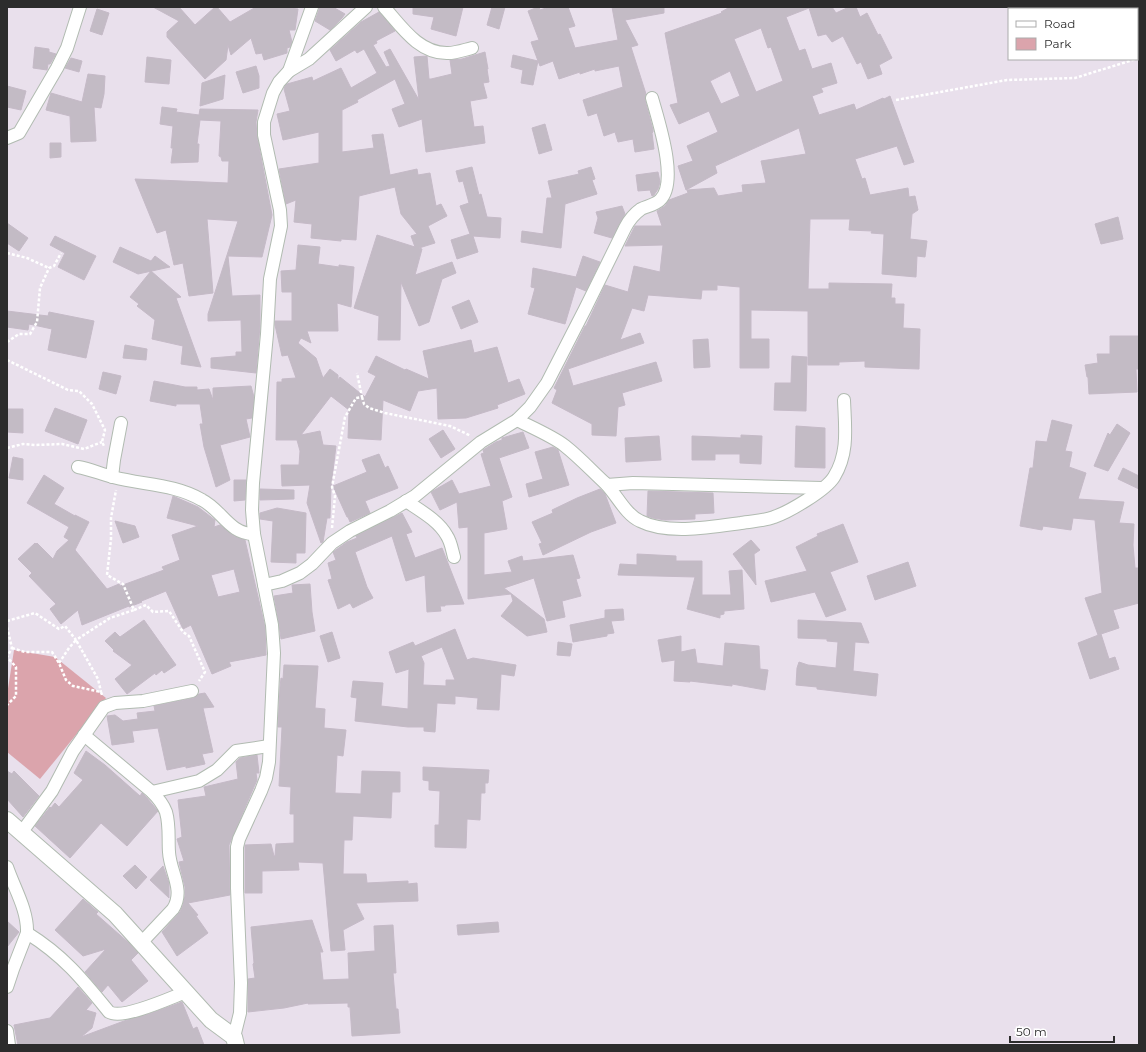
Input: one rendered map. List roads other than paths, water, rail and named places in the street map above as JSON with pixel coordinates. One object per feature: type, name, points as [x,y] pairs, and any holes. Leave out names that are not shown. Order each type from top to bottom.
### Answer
[{"type":"street","points":[[7,138],[19,133],[57,68],[66,48],[80,7]]},
{"type":"street","points":[[289,71],[312,7]]},
{"type":"street","points":[[235,1041],[241,998],[237,848],[239,839],[262,791],[266,778],[269,762],[274,653],[272,625],[254,534],[252,510],[270,279],[281,226],[280,210],[264,135],[264,122],[273,93],[279,82],[289,71],[309,59],[366,7]]},
{"type":"street","points":[[384,7],[400,27],[411,37],[434,52],[448,53],[472,48]]},
{"type":"street","points":[[264,585],[282,581],[300,573],[312,564],[332,543],[350,531],[390,511],[406,501],[441,476],[481,442],[517,420],[530,407],[547,383],[625,228],[632,217],[642,209],[660,200],[666,190],[667,166],[665,146],[652,98]]},
{"type":"street","points":[[517,420],[565,445],[607,485],[637,520],[647,525],[658,527],[696,529],[774,517],[802,502],[822,488],[833,478],[842,461],[846,435],[844,400]]},
{"type":"street","points":[[112,477],[121,423]]},
{"type":"street","points":[[78,467],[112,477],[170,488],[187,493],[203,500],[237,531],[254,534]]},
{"type":"street","points":[[607,485],[633,483],[822,488]]},
{"type":"street","points":[[406,501],[423,512],[441,527],[447,536],[454,557]]},
{"type":"street","points":[[21,833],[52,791],[74,751],[104,707],[115,703],[143,700],[192,691]]},
{"type":"street","points":[[84,735],[152,792],[161,802],[166,812],[169,853],[176,879],[178,898],[173,909],[142,943]]},
{"type":"street","points":[[152,792],[199,781],[217,770],[236,751],[269,746]]},
{"type":"street","points":[[7,820],[115,914],[211,1020],[235,1041]]},
{"type":"street","points":[[7,866],[26,918],[27,933],[7,987]]},
{"type":"street","points":[[27,933],[53,951],[70,966],[112,1014],[122,1014],[186,992]]},
{"type":"street","points":[[7,1031],[9,1045]]}]
